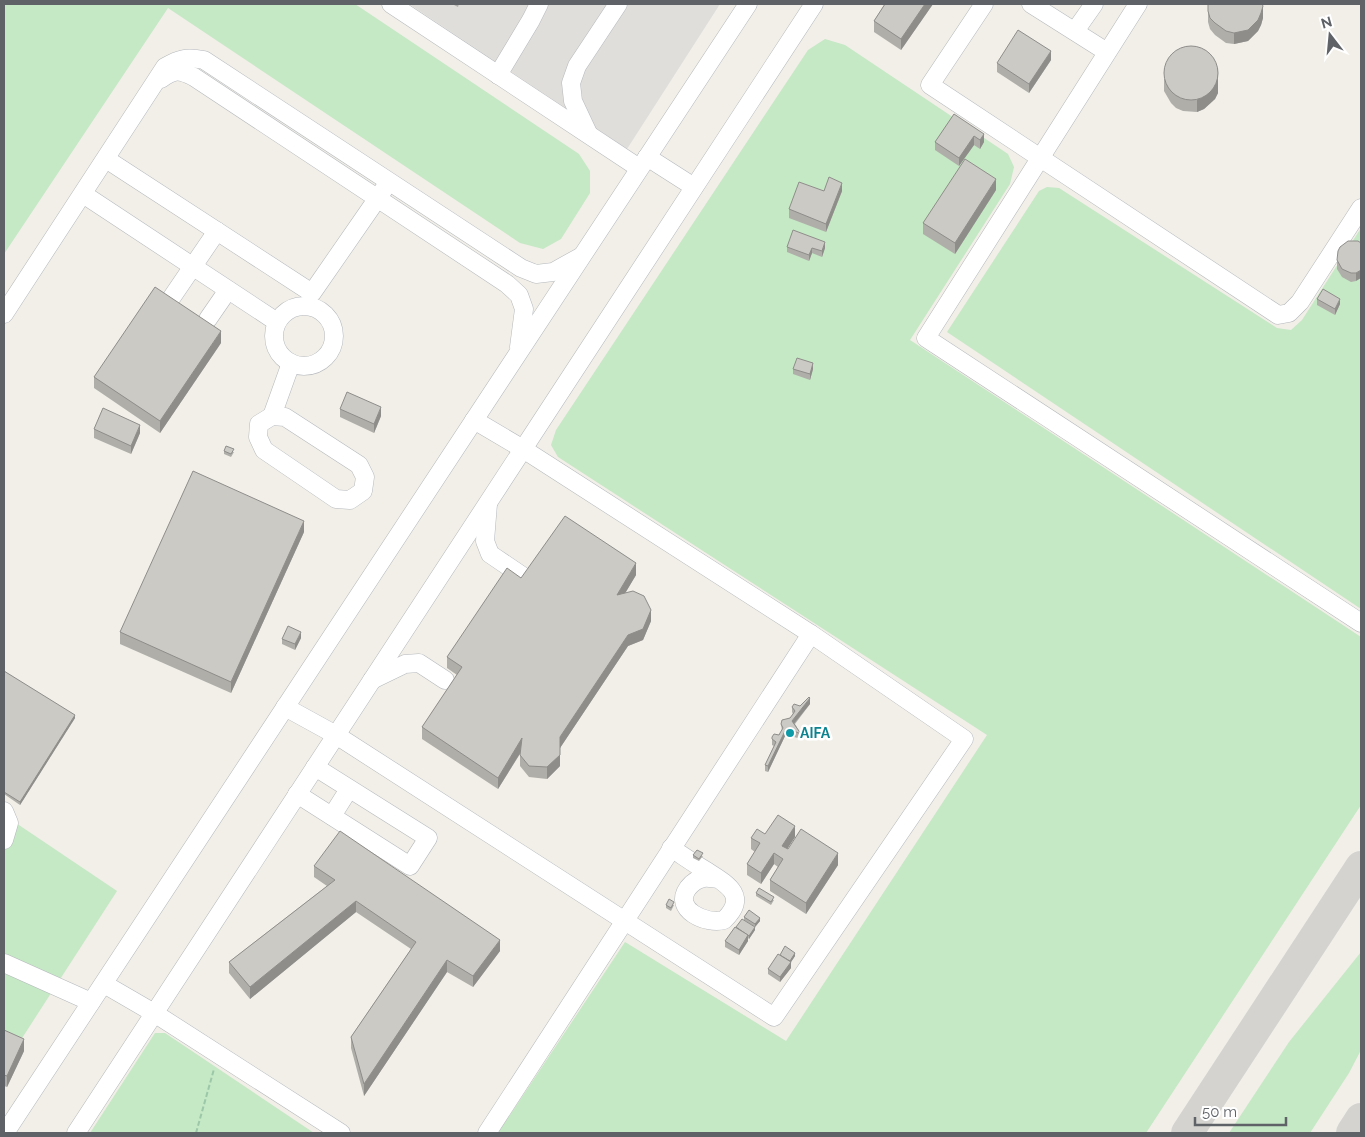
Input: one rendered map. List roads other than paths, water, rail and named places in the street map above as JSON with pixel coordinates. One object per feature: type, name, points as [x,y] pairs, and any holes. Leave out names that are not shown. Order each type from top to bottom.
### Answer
[{"type":"street","points":[[391,4],[588,134],[694,187]]},
{"type":"street","points":[[498,75],[531,20],[538,4]]},
{"type":"street","points":[[588,134],[573,101],[571,83],[578,66],[618,4]]},
{"type":"street","points":[[5,1133],[10,1113],[104,984],[748,4]]},
{"type":"street","points":[[76,1133],[814,4]]},
{"type":"street","points":[[984,4],[930,85],[1278,315],[1289,313],[1300,302],[1361,208]]},
{"type":"street","points":[[1030,4],[1107,52]]},
{"type":"street","points":[[1075,32],[1094,4]]},
{"type":"street","points":[[1138,4],[926,338],[1361,623]]},
{"type":"street","points":[[4,314],[165,67],[175,61],[189,57],[204,60],[521,268],[536,274],[553,272],[583,255]]},
{"type":"street","points":[[153,85],[169,73],[179,70],[194,77],[508,284],[519,295],[524,309],[518,354]]},
{"type":"street","points":[[106,159],[217,231],[312,300],[332,324],[335,339],[332,349],[326,357],[310,366],[300,366],[291,363],[278,350],[274,341],[274,331],[278,322],[292,308],[303,306],[312,300],[389,181]]},
{"type":"street","points":[[83,194],[278,322]]},
{"type":"street","points":[[172,297],[217,231]]},
{"type":"street","points":[[208,319],[228,290]]},
{"type":"street","points":[[272,416],[285,417],[359,466],[364,477],[363,491],[350,500],[336,499],[264,450],[258,437],[259,424],[272,416],[291,363]]},
{"type":"street","points":[[285,707],[336,735],[774,1017],[964,739],[810,634],[523,448],[474,420]]},
{"type":"street","points":[[488,502],[485,541],[490,554],[524,577]]},
{"type":"street","points":[[486,1133],[810,634]]},
{"type":"street","points":[[372,680],[405,664],[419,663],[445,680]]},
{"type":"street","points":[[297,794],[410,866],[424,845],[428,838],[315,767]]},
{"type":"street","points":[[332,816],[350,789]]},
{"type":"street","points":[[4,811],[9,824],[4,840]]},
{"type":"street","points":[[671,848],[728,885],[735,898],[733,910],[724,920],[709,921],[692,914],[684,903],[685,892],[694,881],[702,878],[719,880]]},
{"type":"street","points":[[673,899],[688,909]]},
{"type":"street","points":[[4,963],[91,1002]]},
{"type":"street","points":[[104,984],[154,1013],[341,1133]]},
{"type":"place","name":"AIFA","points":[[790,733]]}]
